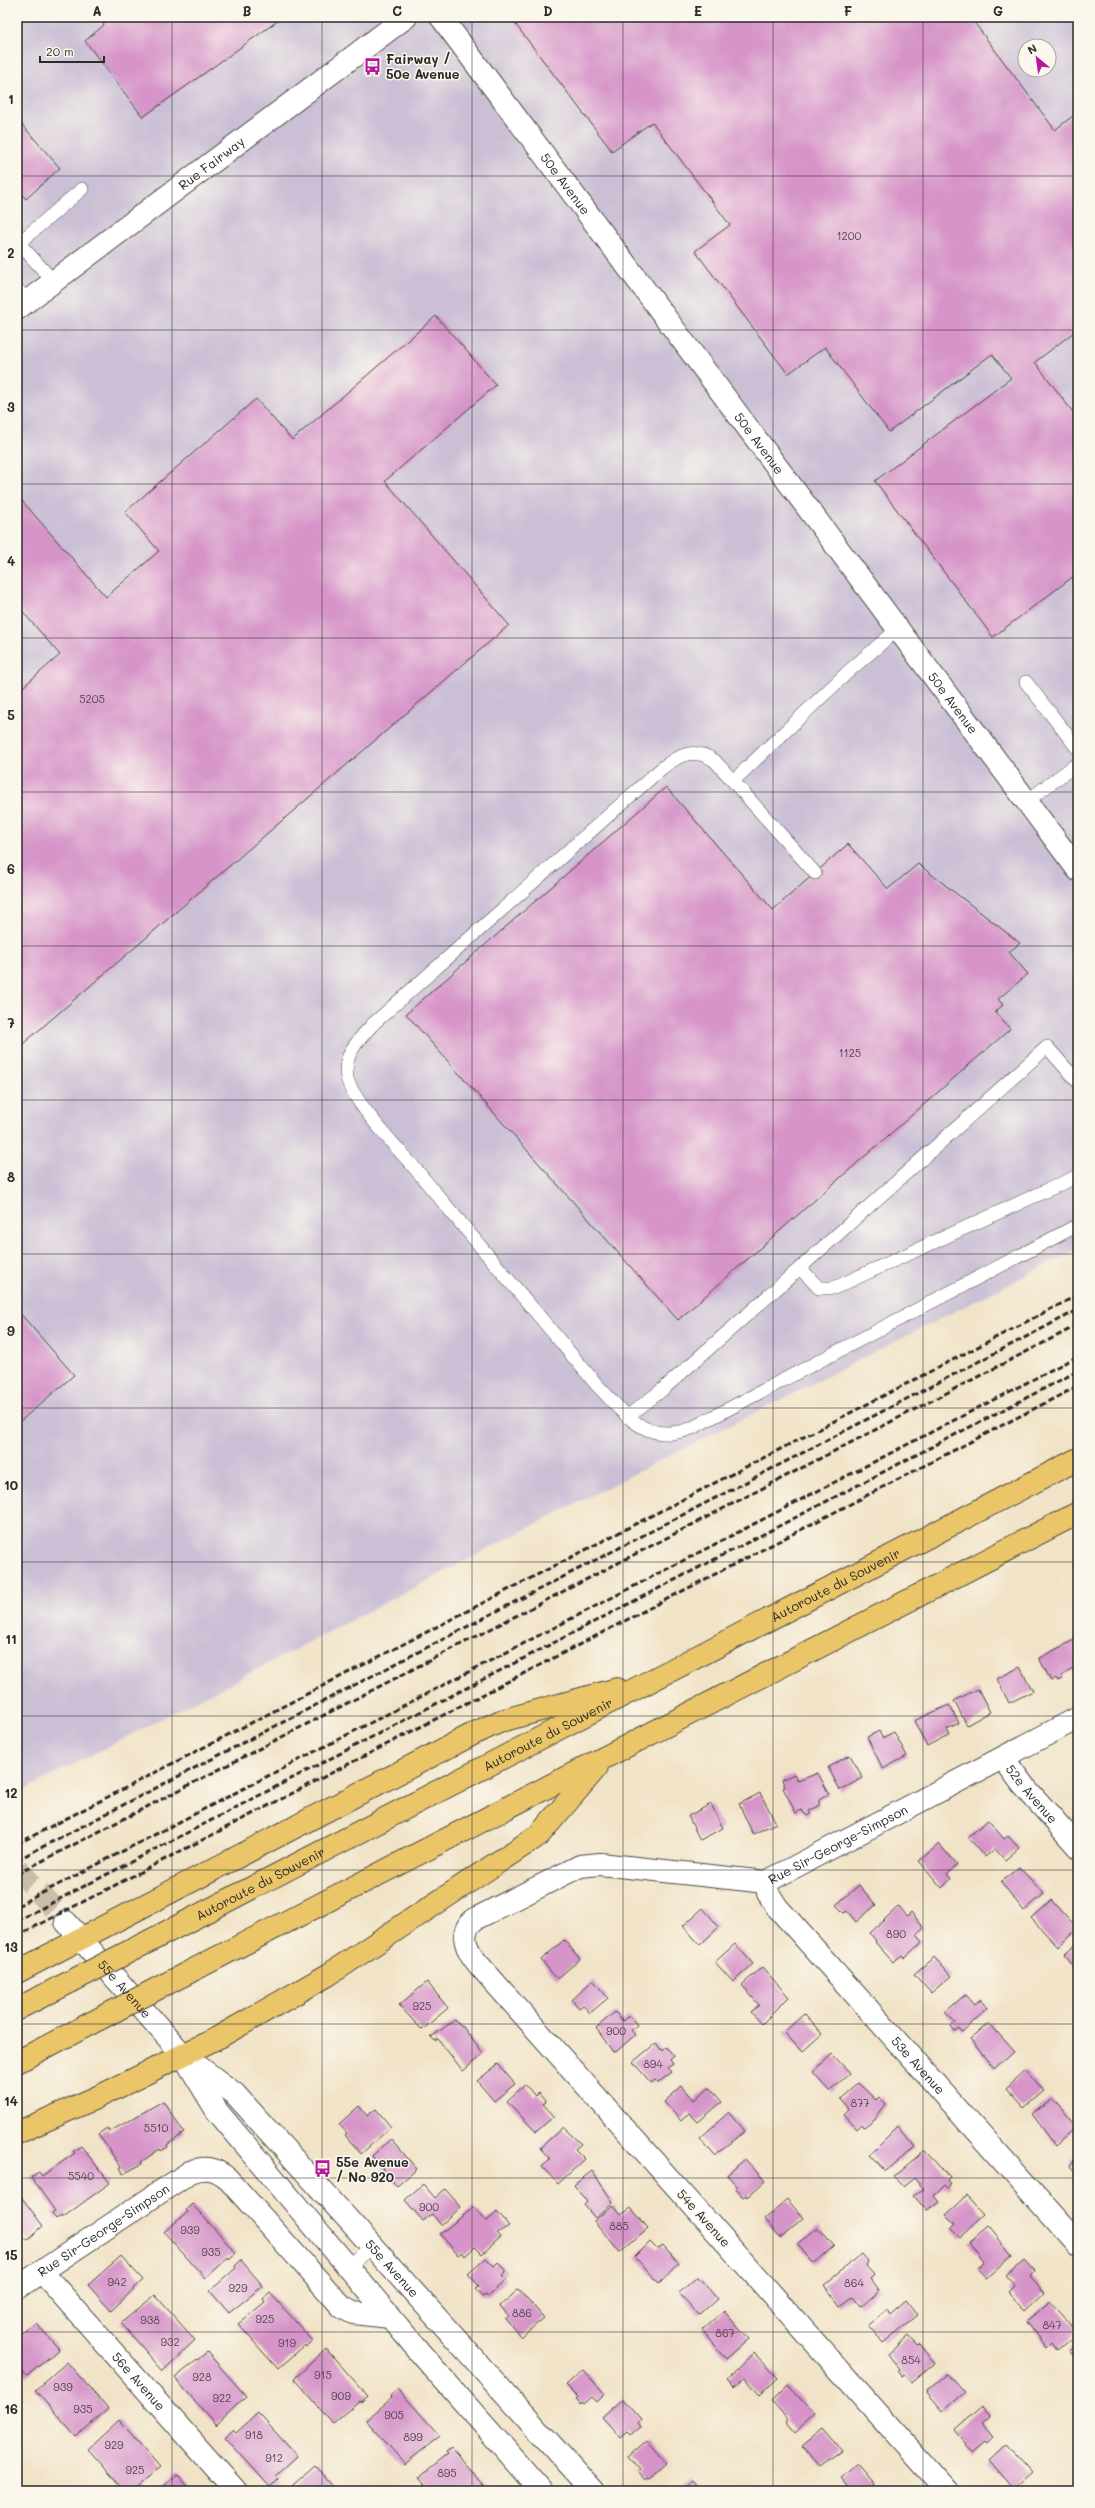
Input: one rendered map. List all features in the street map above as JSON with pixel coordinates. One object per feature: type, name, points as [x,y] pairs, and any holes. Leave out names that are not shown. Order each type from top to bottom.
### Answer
[{"type":"highway","name":"Autoroute du Souvenir","points":[[17,2009],[663,1676],[846,1578],[1078,1459]]},
{"type":"highway","points":[[17,2062],[1078,1513]]},
{"type":"highway","points":[[17,1972],[501,1721],[663,1676]]},
{"type":"highway","points":[[17,2133],[96,2098],[183,2055],[250,2021],[316,1982],[539,1835],[606,1757]]},
{"type":"street","name":"Rue Fairway","points":[[21,300],[54,282],[406,17]]},
{"type":"street","name":"50e Avenue","points":[[441,17],[1078,870]]},
{"type":"street","name":"Rue Sir-George-Simpson","points":[[465,1943],[465,1929],[475,1919],[580,1866],[600,1864],[766,1882],[1078,1718]]},
{"type":"street","name":"52e Avenue","points":[[1003,1758],[1023,1785],[1078,1847]]},
{"type":"street","name":"53e Avenue","points":[[766,1882],[768,1893],[777,1907],[1078,2244]]},
{"type":"street","name":"55e Avenue","points":[[66,1922],[183,2055],[217,2110],[349,2266],[390,2317],[542,2491]]},
{"type":"street","name":"54e Avenue","points":[[465,1943],[479,1965],[947,2491]]},
{"type":"street","name":"55e Avenue","points":[[183,2055],[236,2094],[593,2491]]},
{"type":"street","name":"Rue Sir-George-Simpson","points":[[17,2288],[190,2172],[198,2169],[212,2168],[228,2179],[342,2307],[363,2315],[390,2317]]},
{"type":"street","name":"56e Avenue","points":[[42,2272],[236,2491]]},
{"type":"lane","points":[[54,282],[18,242],[82,189]]},
{"type":"lane","points":[[733,781],[850,670],[898,629]]},
{"type":"lane","points":[[1026,682],[1078,749]]},
{"type":"lane","points":[[815,873],[733,781],[706,754],[684,753],[673,759],[374,1023],[354,1045],[346,1067],[347,1078],[358,1098],[592,1378],[628,1417],[649,1432],[669,1435],[692,1428],[1078,1225]]},
{"type":"lane","points":[[1027,801],[1078,763]]},
{"type":"lane","points":[[628,1417],[662,1390],[1047,1047],[1078,1082]]},
{"type":"lane","points":[[800,1268],[819,1288],[834,1288],[1078,1176]]},
{"type":"lane","points":[[349,2266],[372,2246]]},
{"type":"shaded area","points":[[17,17],[1078,17],[1078,1249],[563,1510],[17,1794]]},
{"type":"building","points":[[99,17],[283,17],[143,117],[85,41],[104,25]]},
{"type":"building","points":[[510,17],[970,17],[1055,130],[1078,112],[1078,329],[1035,362],[1078,419],[1078,573],[993,637],[875,481],[1011,378],[992,354],[889,432],[825,347],[788,374],[695,251],[730,225],[652,122],[612,151]]},
{"type":"building","points":[[17,119],[60,168],[26,199],[17,189]]},
{"type":"building","points":[[436,316],[496,385],[385,481],[509,625],[17,1049],[17,692],[60,655],[17,605],[17,495],[106,597],[159,551],[125,512],[256,399],[292,440]]},
{"type":"building","points":[[666,787],[773,910],[848,844],[888,889],[918,864],[1020,943],[1009,952],[1028,974],[998,999],[1003,1005],[995,1012],[1010,1029],[678,1320],[406,1014]]},
{"type":"building","points":[[17,1310],[74,1375],[17,1424]]},
{"type":"building","points":[[1074,1640],[1078,1648],[1078,1666],[1061,1676],[1063,1678],[1058,1681],[1056,1678],[1051,1681],[1039,1658]]},
{"type":"building","points":[[1020,1667],[1033,1691],[1009,1703],[997,1679]]},
{"type":"building","points":[[978,1689],[990,1712],[967,1725],[954,1701]]},
{"type":"building","points":[[949,1705],[959,1723],[947,1729],[950,1734],[927,1746],[914,1721]]},
{"type":"building","points":[[879,1731],[882,1738],[894,1732],[907,1756],[883,1769],[867,1737]]},
{"type":"building","points":[[850,1755],[863,1778],[840,1790],[828,1767]]},
{"type":"building","points":[[818,1773],[829,1794],[819,1800],[819,1806],[809,1811],[811,1814],[807,1816],[801,1810],[796,1813],[783,1788],[785,1787],[782,1780],[794,1774],[798,1781]]},
{"type":"building","points":[[760,1793],[776,1823],[753,1834],[739,1804]]},
{"type":"building","points":[[711,1804],[723,1828],[700,1840],[688,1816]]},
{"type":"building","points":[[988,1820],[1004,1839],[1008,1836],[1019,1848],[1005,1860],[995,1849],[985,1857],[968,1837]]},
{"type":"building","points":[[939,1844],[957,1865],[947,1874],[951,1879],[942,1888],[919,1861]]},
{"type":"building","points":[[1019,1867],[1044,1894],[1024,1911],[1001,1882]]},
{"type":"building","points":[[859,1885],[876,1905],[856,1922],[847,1911],[844,1913],[836,1905]]},
{"type":"building","points":[[1051,1900],[1077,1929],[1058,1947],[1031,1918]]},
{"type":"building","points":[[899,1906],[907,1916],[911,1912],[924,1928],[916,1935],[922,1942],[904,1958],[902,1955],[893,1962],[875,1942],[876,1941],[870,1933]]},
{"type":"building","points":[[703,1908],[719,1927],[700,1945],[683,1926]]},
{"type":"building","points":[[564,1940],[580,1959],[557,1979],[541,1960]]},
{"type":"building","points":[[1078,1943],[1078,1971],[1064,1955]]},
{"type":"building","points":[[735,1944],[753,1964],[733,1982],[715,1962]]},
{"type":"building","points":[[934,1957],[951,1976],[931,1993],[914,1974]]},
{"type":"building","points":[[762,1967],[789,1997],[762,2024],[751,2012],[759,2005],[742,1985]]},
{"type":"building","points":[[593,1980],[608,1998],[590,2013],[583,2005],[579,2008],[572,2000]]},
{"type":"building","points":[[427,1982],[448,2008],[422,2030],[399,2005]]},
{"type":"building","points":[[965,1995],[974,2005],[980,2000],[988,2008],[962,2032],[959,2028],[955,2031],[951,2026],[955,2023],[945,2012]]},
{"type":"building","points":[[615,2012],[623,2021],[629,2015],[637,2025],[631,2030],[635,2035],[617,2051],[613,2052],[596,2028]]},
{"type":"building","points":[[804,2014],[822,2034],[802,2052],[784,2032]]},
{"type":"building","points":[[455,2020],[463,2027],[483,2054],[463,2071],[438,2039],[435,2041],[431,2037]]},
{"type":"building","points":[[989,2023],[1014,2051],[994,2069],[970,2039]]},
{"type":"building","points":[[656,2043],[662,2051],[666,2047],[674,2056],[670,2060],[673,2064],[668,2068],[672,2072],[658,2083],[655,2080],[651,2083],[633,2062]]},
{"type":"building","points":[[832,2054],[850,2073],[830,2091],[813,2072]]},
{"type":"building","points":[[498,2064],[515,2084],[494,2101],[477,2081]]},
{"type":"building","points":[[1026,2071],[1043,2091],[1023,2108],[1006,2089]]},
{"type":"building","points":[[858,2083],[876,2100],[879,2097],[886,2105],[877,2117],[864,2127],[862,2124],[857,2129],[843,2114],[848,2109],[840,2099]]},
{"type":"building","points":[[525,2084],[535,2096],[538,2093],[546,2102],[543,2104],[554,2116],[536,2132],[507,2101]]},
{"type":"building","points":[[682,2086],[694,2100],[709,2087],[722,2102],[698,2122],[689,2113],[681,2121],[664,2102]]},
{"type":"building","points":[[1051,2098],[1075,2127],[1055,2145],[1032,2114]]},
{"type":"building","points":[[163,2101],[184,2133],[167,2145],[168,2147],[161,2151],[160,2149],[141,2162],[142,2164],[123,2174],[119,2168],[121,2167],[98,2134],[107,2128],[109,2132]]},
{"type":"building","points":[[359,2106],[367,2116],[376,2109],[391,2127],[361,2154],[345,2135],[347,2133],[339,2124]]},
{"type":"building","points":[[729,2112],[745,2131],[715,2156],[700,2138]]},
{"type":"building","points":[[898,2126],[915,2147],[886,2171],[870,2154]]},
{"type":"building","points":[[563,2127],[581,2144],[575,2149],[585,2159],[558,2184],[542,2167],[550,2159],[540,2148]]},
{"type":"building","points":[[391,2139],[417,2169],[397,2186],[389,2177],[386,2179],[380,2173],[383,2171],[382,2167],[372,2156]]},
{"type":"building","points":[[81,2146],[110,2183],[62,2218],[61,2216],[56,2219],[52,2213],[55,2211],[31,2177],[39,2172],[42,2176],[75,2153],[73,2151]]},
{"type":"building","points":[[925,2151],[951,2179],[948,2182],[951,2186],[947,2189],[944,2186],[934,2196],[939,2202],[927,2211],[913,2195],[924,2189],[914,2178],[903,2187],[894,2177]]},
{"type":"building","points":[[1078,2155],[1078,2173],[1070,2164]]},
{"type":"building","points":[[745,2159],[765,2181],[747,2197],[746,2195],[743,2197],[736,2189],[738,2187],[727,2175]]},
{"type":"building","points":[[592,2171],[613,2202],[595,2218],[584,2205],[587,2202],[574,2185]]},
{"type":"building","points":[[423,2184],[435,2198],[445,2189],[461,2207],[441,2225],[432,2214],[423,2221],[405,2200]]},
{"type":"building","points":[[17,2191],[43,2226],[27,2240],[25,2237],[17,2242]]},
{"type":"building","points":[[966,2196],[984,2216],[960,2238],[951,2229],[956,2224],[946,2214]]},
{"type":"building","points":[[787,2199],[803,2218],[780,2238],[764,2219]]},
{"type":"building","points":[[192,2204],[236,2253],[229,2259],[228,2257],[205,2278],[164,2232],[188,2212],[186,2210]]},
{"type":"building","points":[[613,2205],[621,2215],[631,2208],[648,2228],[620,2252],[594,2221]]},
{"type":"building","points":[[474,2207],[487,2221],[497,2212],[509,2226],[497,2233],[501,2237],[482,2254],[475,2247],[465,2256],[462,2252],[458,2255],[440,2234]]},
{"type":"building","points":[[818,2227],[834,2246],[814,2264],[797,2244]]},
{"type":"building","points":[[988,2227],[1012,2256],[986,2279],[977,2269],[984,2263],[969,2243]]},
{"type":"building","points":[[650,2242],[657,2249],[662,2245],[679,2264],[659,2283],[635,2257]]},
{"type":"building","points":[[862,2254],[868,2261],[866,2266],[874,2275],[870,2279],[880,2290],[861,2307],[853,2297],[839,2306],[824,2285]]},
{"type":"building","points":[[121,2256],[143,2280],[111,2311],[88,2285]]},
{"type":"building","points":[[486,2258],[494,2266],[498,2262],[507,2271],[502,2276],[506,2280],[488,2296],[486,2294],[483,2296],[476,2288],[479,2286],[468,2274]]},
{"type":"building","points":[[241,2260],[263,2286],[229,2313],[210,2291],[236,2268],[235,2266]]},
{"type":"building","points":[[1024,2260],[1034,2271],[1030,2275],[1045,2292],[1026,2310],[1008,2291],[1014,2285],[1006,2276]]},
{"type":"building","points":[[697,2277],[703,2281],[717,2299],[699,2315],[679,2293]]},
{"type":"building","points":[[519,2289],[544,2318],[521,2337],[505,2319],[509,2316],[500,2306]]},
{"type":"building","points":[[270,2293],[313,2341],[306,2347],[305,2345],[278,2369],[238,2324],[265,2302],[263,2299]]},
{"type":"building","points":[[155,2295],[195,2340],[163,2371],[121,2323]]},
{"type":"building","points":[[906,2300],[918,2315],[883,2343],[868,2325],[887,2309],[890,2314]]},
{"type":"building","points":[[1051,2301],[1077,2330],[1073,2333],[1074,2335],[1057,2349],[1052,2342],[1047,2347],[1028,2321]]},
{"type":"building","points":[[724,2310],[749,2339],[726,2359],[702,2330]]},
{"type":"building","points":[[36,2323],[59,2349],[27,2376],[17,2365],[17,2331],[21,2335]]},
{"type":"building","points":[[908,2336],[917,2346],[919,2345],[935,2363],[912,2383],[904,2374],[901,2376],[898,2372],[900,2370],[888,2354]]},
{"type":"building","points":[[1078,2340],[1078,2361],[1068,2350]]},
{"type":"building","points":[[326,2349],[368,2396],[333,2424],[294,2379]]},
{"type":"building","points":[[207,2352],[246,2396],[216,2425],[175,2378]]},
{"type":"building","points":[[754,2353],[778,2378],[760,2395],[744,2378],[735,2386],[728,2379]]},
{"type":"building","points":[[67,2362],[108,2409],[76,2437],[35,2390]]},
{"type":"building","points":[[583,2370],[605,2394],[597,2402],[592,2397],[584,2404],[582,2402],[581,2404],[576,2399],[578,2397],[566,2385]]},
{"type":"building","points":[[947,2373],[964,2392],[943,2411],[926,2391]]},
{"type":"building","points":[[788,2385],[815,2415],[795,2433],[786,2422],[788,2420],[772,2401]]},
{"type":"building","points":[[398,2389],[440,2436],[405,2464],[366,2420],[392,2398],[390,2396]]},
{"type":"building","points":[[623,2399],[641,2419],[637,2423],[640,2427],[630,2435],[627,2432],[620,2438],[602,2418]]},
{"type":"building","points":[[983,2406],[991,2415],[983,2422],[993,2437],[988,2442],[986,2440],[973,2451],[965,2444],[966,2443],[955,2430]]},
{"type":"building","points":[[258,2413],[297,2456],[275,2476],[278,2479],[270,2487],[225,2437],[233,2430],[236,2433]]},
{"type":"building","points":[[119,2420],[160,2467],[132,2491],[125,2491],[88,2449]]},
{"type":"building","points":[[823,2429],[841,2450],[819,2466],[802,2446]]},
{"type":"building","points":[[647,2440],[667,2463],[649,2479],[647,2478],[645,2480],[637,2471],[640,2469],[629,2456]]},
{"type":"building","points":[[1007,2445],[1031,2472],[1013,2488],[990,2461]]},
{"type":"building","points":[[451,2448],[488,2491],[431,2491],[419,2477],[448,2454],[446,2452]]},
{"type":"building","points":[[857,2463],[875,2484],[867,2491],[853,2491],[841,2477]]},
{"type":"building","points":[[315,2466],[337,2491],[283,2491],[286,2488],[287,2490]]},
{"type":"building","points":[[178,2475],[192,2491],[158,2491],[174,2477]]},
{"type":"building","points":[[692,2480],[701,2491],[679,2491]]},
{"type":"tunnel","points":[[17,1868],[66,1922]]},
{"type":"railway","points":[[17,1844],[1078,1295]]},
{"type":"railway","points":[[17,1860],[1078,1310]]},
{"type":"railway","points":[[17,1874],[1078,1325]]},
{"type":"railway","points":[[17,1906],[1078,1356]]},
{"type":"railway","points":[[17,1921],[1078,1371]]},
{"type":"railway","points":[[17,1936],[1078,1386]]},
{"type":"place","name":"Fairway / 50e Avenue","points":[[373,66]]},
{"type":"place","name":"55e Avenue / No 920","points":[[323,2169]]}]
